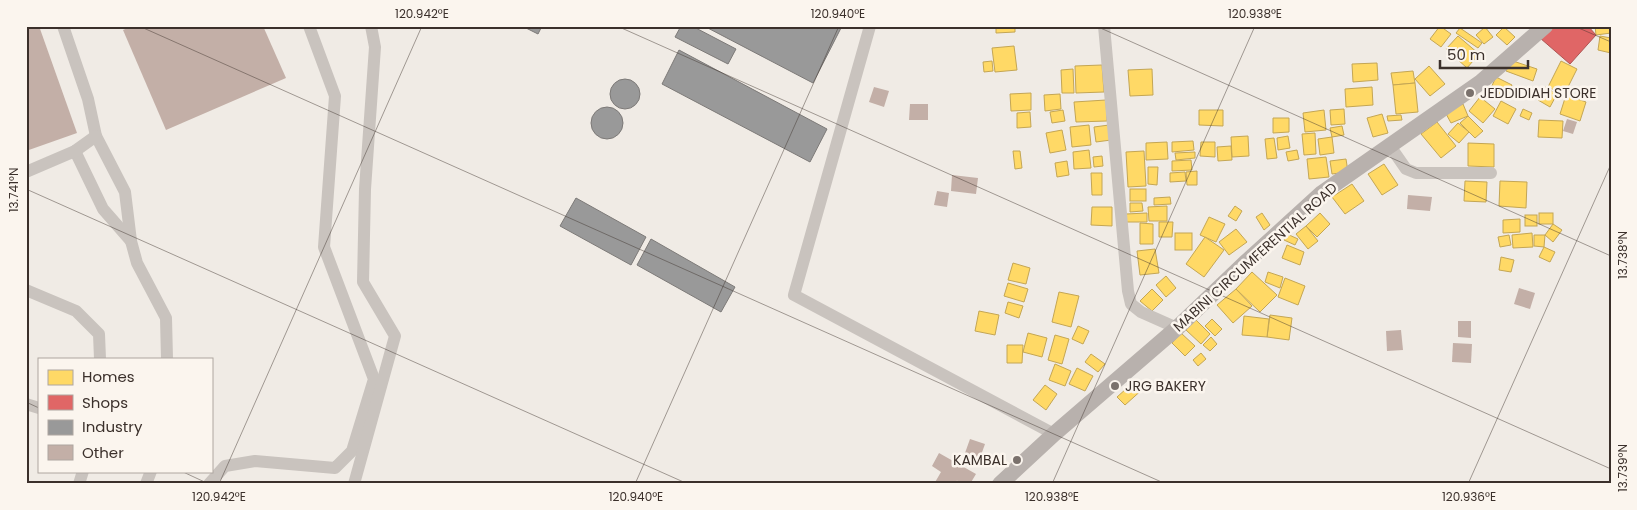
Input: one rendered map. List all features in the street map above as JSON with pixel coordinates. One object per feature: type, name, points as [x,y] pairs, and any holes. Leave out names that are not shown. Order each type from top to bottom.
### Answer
[{"type":"main road","name":"MABINI CIRCUMFERENTIAL ROAD","points":[[1000,484],[1054,434],[1177,328],[1322,193],[1481,82],[1535,29]]},
{"type":"street","points":[[63,26],[88,99],[96,136],[125,192],[131,241],[137,263],[166,318],[167,358]]},
{"type":"street","points":[[209,484],[225,466],[254,461],[335,468],[352,451],[374,379],[324,247],[336,96],[309,26]]},
{"type":"street","points":[[354,484],[395,336],[362,282],[365,190],[375,47],[371,26]]},
{"type":"street","points":[[870,26],[794,295],[1054,434]]},
{"type":"street","points":[[1104,26],[1128,291],[1131,304],[1141,312],[1177,328]]},
{"type":"street","points":[[26,172],[75,150],[96,136]]},
{"type":"street","points":[[1390,146],[1406,169],[1416,173],[1491,173]]},
{"type":"street","points":[[75,150],[103,209],[131,241]]},
{"type":"street","points":[[26,290],[76,311],[99,334],[100,358]]},
{"type":"street","points":[[26,404],[38,408]]},
{"type":"street","points":[[146,484],[151,472]]},
{"type":"building: Homes","points":[[996,26],[1015,26],[1015,32],[996,33]]},
{"type":"building: Homes","points":[[1440,26],[1451,34],[1441,47],[1430,39]]},
{"type":"building: Homes","points":[[1595,26],[1611,26],[1611,33],[1596,35]]},
{"type":"building: Homes","points":[[1485,27],[1493,37],[1484,44],[1476,35]]},
{"type":"building: Homes","points":[[1504,27],[1515,37],[1507,45],[1496,35]]},
{"type":"building: Homes","points":[[1460,28],[1482,43],[1478,48],[1456,33]]},
{"type":"building: Homes","points":[[1458,36],[1479,54],[1467,68],[1446,49]]},
{"type":"building: Homes","points":[[1600,36],[1611,38],[1611,53],[1598,50]]},
{"type":"building: Homes","points":[[1014,46],[1017,70],[995,72],[992,48]]},
{"type":"building: Homes","points":[[1510,60],[1537,69],[1533,81],[1506,71]]},
{"type":"building: Homes","points":[[992,61],[993,71],[984,72],[983,62]]},
{"type":"building: Homes","points":[[1561,61],[1577,69],[1564,95],[1548,87]]},
{"type":"building: Homes","points":[[1377,63],[1378,80],[1353,82],[1352,64]]},
{"type":"building: Homes","points":[[1102,65],[1104,92],[1076,93],[1075,66]]},
{"type":"building: Homes","points":[[1429,66],[1445,84],[1430,96],[1415,79]]},
{"type":"building: Homes","points":[[1073,69],[1074,93],[1062,93],[1061,70]]},
{"type":"building: Homes","points":[[1152,69],[1153,95],[1130,96],[1128,70]]},
{"type":"building: Homes","points":[[1413,71],[1415,83],[1393,85],[1391,73]]},
{"type":"building: Homes","points":[[1496,77],[1512,85],[1506,98],[1490,90]]},
{"type":"building: Homes","points":[[1415,83],[1418,112],[1396,114],[1393,85]]},
{"type":"building: Homes","points":[[1372,87],[1373,105],[1346,107],[1345,89]]},
{"type":"building: Homes","points":[[1545,87],[1557,94],[1550,107],[1538,100]]},
{"type":"building: Homes","points":[[1031,93],[1031,110],[1011,111],[1010,94]]},
{"type":"building: Homes","points":[[1060,94],[1061,109],[1045,111],[1044,95]]},
{"type":"building: Homes","points":[[1566,95],[1586,102],[1580,121],[1560,114]]},
{"type":"building: Homes","points":[[1480,97],[1495,109],[1483,123],[1469,111]]},
{"type":"building: Homes","points":[[1106,100],[1107,121],[1076,122],[1074,102]]},
{"type":"building: Homes","points":[[1501,101],[1516,109],[1508,124],[1493,116]]},
{"type":"building: Homes","points":[[1463,104],[1468,116],[1451,123],[1445,112]]},
{"type":"building: Homes","points":[[1344,109],[1345,124],[1331,125],[1330,110]]},
{"type":"building: Homes","points":[[1523,109],[1532,113],[1529,120],[1520,116]]},
{"type":"building: Homes","points":[[1063,110],[1065,121],[1052,123],[1050,112]]},
{"type":"building: Homes","points":[[1199,110],[1223,110],[1223,126],[1199,125]]},
{"type":"building: Homes","points":[[1324,110],[1326,130],[1305,132],[1303,113]]},
{"type":"building: Homes","points":[[1030,112],[1031,127],[1017,128],[1017,113]]},
{"type":"building: Homes","points":[[1382,114],[1388,133],[1373,137],[1367,118]]},
{"type":"building: Homes","points":[[1401,115],[1402,120],[1388,121],[1387,116]]},
{"type":"building: Homes","points":[[1468,116],[1483,131],[1475,138],[1460,123]]},
{"type":"building: Homes","points":[[1273,118],[1289,118],[1289,132],[1273,133]]},
{"type":"building: Homes","points":[[1539,120],[1563,121],[1562,138],[1538,137]]},
{"type":"building: Homes","points":[[1437,122],[1456,146],[1441,158],[1421,134]]},
{"type":"building: Homes","points":[[1458,123],[1469,132],[1459,143],[1448,134]]},
{"type":"building: Homes","points":[[1089,125],[1091,145],[1072,147],[1070,127]]},
{"type":"building: Homes","points":[[1109,125],[1111,140],[1096,142],[1094,127]]},
{"type":"building: Homes","points":[[1342,126],[1344,135],[1332,137],[1330,128]]},
{"type":"building: Homes","points":[[1062,130],[1066,150],[1050,153],[1046,133]]},
{"type":"building: Homes","points":[[1315,133],[1316,154],[1304,155],[1302,134]]},
{"type":"building: Homes","points":[[1248,136],[1249,156],[1232,157],[1231,137]]},
{"type":"building: Homes","points":[[1288,136],[1290,148],[1278,150],[1277,138]]},
{"type":"building: Homes","points":[[1332,137],[1334,153],[1320,155],[1318,139]]},
{"type":"building: Homes","points":[[1274,138],[1277,158],[1267,159],[1265,139]]},
{"type":"building: Homes","points":[[1193,141],[1194,150],[1172,152],[1172,142]]},
{"type":"building: Homes","points":[[1167,142],[1168,159],[1146,160],[1146,143]]},
{"type":"building: Homes","points":[[1201,142],[1215,142],[1215,157],[1200,156]]},
{"type":"building: Homes","points":[[1468,143],[1494,144],[1494,167],[1468,166]]},
{"type":"building: Homes","points":[[1231,146],[1232,160],[1218,161],[1217,147]]},
{"type":"building: Homes","points":[[1089,150],[1091,168],[1074,169],[1073,152]]},
{"type":"building: Homes","points":[[1297,150],[1299,159],[1288,161],[1286,152]]},
{"type":"building: Homes","points":[[1013,151],[1020,151],[1022,168],[1015,169]]},
{"type":"building: Homes","points":[[1144,151],[1146,186],[1128,187],[1126,152]]},
{"type":"building: Homes","points":[[1195,152],[1195,158],[1176,160],[1175,153]]},
{"type":"building: Homes","points":[[1102,156],[1103,166],[1094,167],[1093,157]]},
{"type":"building: Homes","points":[[1326,157],[1329,177],[1309,179],[1307,159]]},
{"type":"building: Homes","points":[[1346,159],[1348,172],[1332,174],[1330,161]]},
{"type":"building: Homes","points":[[1191,160],[1192,170],[1172,171],[1172,161]]},
{"type":"building: Homes","points":[[1067,161],[1069,175],[1057,177],[1055,163]]},
{"type":"building: Homes","points":[[1384,164],[1398,185],[1382,195],[1368,174]]},
{"type":"building: Homes","points":[[1148,167],[1158,167],[1157,185],[1148,184]]},
{"type":"building: Homes","points":[[1197,171],[1197,185],[1187,185],[1186,172]]},
{"type":"building: Homes","points":[[1185,172],[1186,181],[1170,182],[1170,173]]},
{"type":"building: Homes","points":[[1091,173],[1102,173],[1102,195],[1092,195]]},
{"type":"building: Homes","points":[[1465,181],[1487,182],[1486,202],[1464,201]]},
{"type":"building: Homes","points":[[1500,181],[1527,182],[1526,208],[1499,206]]},
{"type":"building: Homes","points":[[1352,184],[1364,201],[1345,214],[1332,197]]},
{"type":"building: Homes","points":[[1130,189],[1146,189],[1146,201],[1130,201]]},
{"type":"building: Homes","points":[[1170,197],[1171,204],[1154,205],[1154,198]]},
{"type":"building: Homes","points":[[1130,203],[1142,203],[1143,211],[1130,212]]},
{"type":"building: Homes","points":[[1167,206],[1167,221],[1149,221],[1148,207]]},
{"type":"building: Homes","points":[[1235,206],[1242,211],[1236,221],[1228,216]]},
{"type":"building: Homes","points":[[1092,207],[1112,207],[1112,226],[1091,225]]},
{"type":"building: Homes","points":[[1147,213],[1147,222],[1126,222],[1126,214]]},
{"type":"building: Homes","points":[[1262,213],[1270,225],[1264,230],[1256,217]]},
{"type":"building: Homes","points":[[1320,213],[1330,224],[1317,237],[1306,226]]},
{"type":"building: Homes","points":[[1539,213],[1553,213],[1553,224],[1539,224]]},
{"type":"building: Homes","points":[[1525,215],[1537,215],[1537,226],[1525,226]]},
{"type":"building: Homes","points":[[1209,217],[1225,224],[1216,242],[1200,235]]},
{"type":"building: Homes","points":[[1520,219],[1520,232],[1503,233],[1503,220]]},
{"type":"building: Homes","points":[[1159,222],[1173,222],[1172,237],[1159,237]]},
{"type":"building: Homes","points":[[1140,223],[1153,224],[1153,244],[1140,244]]},
{"type":"building: Homes","points":[[1553,224],[1562,230],[1553,242],[1545,235]]},
{"type":"building: Homes","points":[[1306,226],[1318,241],[1308,249],[1296,234]]},
{"type":"building: Homes","points":[[1236,229],[1247,242],[1229,255],[1219,242]]},
{"type":"building: Homes","points":[[1175,233],[1192,233],[1192,250],[1175,250]]},
{"type":"building: Homes","points":[[1532,233],[1533,247],[1513,248],[1512,235]]},
{"type":"building: Homes","points":[[1287,234],[1298,239],[1295,245],[1284,240]]},
{"type":"building: Homes","points":[[1509,235],[1511,245],[1500,247],[1498,237]]},
{"type":"building: Homes","points":[[1534,235],[1545,235],[1544,247],[1534,246]]},
{"type":"building: Homes","points":[[1205,237],[1224,250],[1204,277],[1186,264]]},
{"type":"building: Homes","points":[[1287,245],[1304,252],[1300,265],[1282,258]]},
{"type":"building: Homes","points":[[1544,247],[1555,252],[1550,262],[1539,257]]},
{"type":"building: Homes","points":[[1155,249],[1159,273],[1140,275],[1137,251]]},
{"type":"building: Homes","points":[[1501,257],[1514,260],[1511,272],[1499,270]]},
{"type":"building: Homes","points":[[1013,263],[1030,268],[1026,284],[1008,280]]},
{"type":"building: Homes","points":[[1252,272],[1277,295],[1260,312],[1236,289]]},
{"type":"building: Homes","points":[[1268,272],[1283,277],[1280,288],[1265,282]]},
{"type":"building: Homes","points":[[1166,276],[1176,288],[1166,297],[1156,285]]},
{"type":"building: Homes","points":[[1285,278],[1305,286],[1298,305],[1278,297]]},
{"type":"building: Homes","points":[[1008,283],[1028,289],[1024,302],[1004,296]]},
{"type":"building: Homes","points":[[1152,289],[1163,300],[1152,311],[1140,301]]},
{"type":"building: Homes","points":[[1236,289],[1252,306],[1233,323],[1217,305]]},
{"type":"building: Homes","points":[[1059,292],[1079,296],[1071,327],[1052,322]]},
{"type":"building: Homes","points":[[1008,302],[1023,306],[1019,318],[1005,313]]},
{"type":"building: Homes","points":[[979,311],[999,315],[995,335],[975,331]]},
{"type":"building: Homes","points":[[1270,315],[1292,318],[1289,340],[1267,337]]},
{"type":"building: Homes","points":[[1244,316],[1269,319],[1267,337],[1242,335]]},
{"type":"building: Homes","points":[[1212,319],[1222,329],[1215,336],[1205,326]]},
{"type":"building: Homes","points":[[1196,320],[1210,334],[1201,344],[1186,330]]},
{"type":"building: Homes","points":[[1078,326],[1089,331],[1083,344],[1072,339]]},
{"type":"building: Homes","points":[[1028,333],[1047,338],[1042,357],[1023,352]]},
{"type":"building: Homes","points":[[1181,333],[1195,346],[1185,356],[1172,343]]},
{"type":"building: Homes","points":[[1055,335],[1069,339],[1062,364],[1048,360]]},
{"type":"building: Homes","points":[[1211,337],[1217,344],[1210,351],[1203,345]]},
{"type":"building: Homes","points":[[1007,345],[1023,345],[1022,363],[1007,363]]},
{"type":"building: Homes","points":[[1201,353],[1206,359],[1198,366],[1193,360]]},
{"type":"building: Homes","points":[[1091,354],[1105,364],[1098,372],[1085,362]]},
{"type":"building: Homes","points":[[1055,364],[1071,371],[1065,386],[1049,380]]},
{"type":"building: Homes","points":[[1077,368],[1093,376],[1085,391],[1069,384]]},
{"type":"building: Homes","points":[[1136,380],[1144,388],[1125,405],[1117,397]]},
{"type":"building: Homes","points":[[1045,385],[1057,394],[1046,410],[1033,400]]},
{"type":"building: Shops","points":[[1553,26],[1588,26],[1596,35],[1570,64],[1540,38]]},
{"type":"building: Industry","points":[[522,26],[542,26],[538,34]]},
{"type":"building: Industry","points":[[681,26],[692,26],[736,49],[728,64],[675,37]]},
{"type":"building: Industry","points":[[704,26],[842,26],[813,83]]},
{"type":"building: Industry","points":[[679,50],[827,129],[810,162],[662,84]]},
{"type":"building: Industry","points":[[625,79],[636,83],[640,94],[636,105],[625,109],[614,105],[610,94],[614,83]]},
{"type":"building: Industry","points":[[607,107],[613,108],[618,112],[622,117],[622,129],[618,134],[613,138],[607,139],[601,138],[596,134],[592,129],[591,123],[592,117],[596,112],[601,108]]},
{"type":"building: Industry","points":[[576,198],[646,237],[631,265],[560,226]]},
{"type":"building: Industry","points":[[651,239],[735,287],[721,312],[637,265]]},
{"type":"building: Other","points":[[26,26],[39,26],[77,133],[26,151]]},
{"type":"building: Other","points":[[132,26],[263,26],[286,78],[166,130],[123,30]]},
{"type":"building: Other","points":[[874,87],[889,91],[884,107],[869,102]]},
{"type":"building: Other","points":[[910,104],[928,104],[928,120],[909,120]]},
{"type":"building: Other","points":[[1567,119],[1577,122],[1573,134],[1563,131]]},
{"type":"building: Other","points":[[952,175],[978,178],[976,194],[951,191]]},
{"type":"building: Other","points":[[937,191],[949,193],[947,207],[934,205]]},
{"type":"building: Other","points":[[1408,195],[1432,197],[1430,211],[1407,209]]},
{"type":"building: Other","points":[[1519,288],[1535,293],[1530,309],[1514,304]]},
{"type":"building: Other","points":[[1458,321],[1471,321],[1471,338],[1458,337]]},
{"type":"building: Other","points":[[1401,330],[1403,350],[1387,351],[1386,331]]},
{"type":"building: Other","points":[[1453,343],[1472,344],[1471,363],[1452,362]]},
{"type":"building: Other","points":[[970,439],[985,444],[980,458],[965,453]]},
{"type":"building: Other","points":[[939,453],[976,474],[970,484],[963,484],[956,480],[961,484],[934,484],[941,472],[932,466]]},
{"type":"place","name":"JEDDIDIAH STORE","points":[[1470,93]]},
{"type":"place","name":"JRG BAKERY","points":[[1115,386]]},
{"type":"place","name":"KAMBAL","points":[[1017,460]]}]
